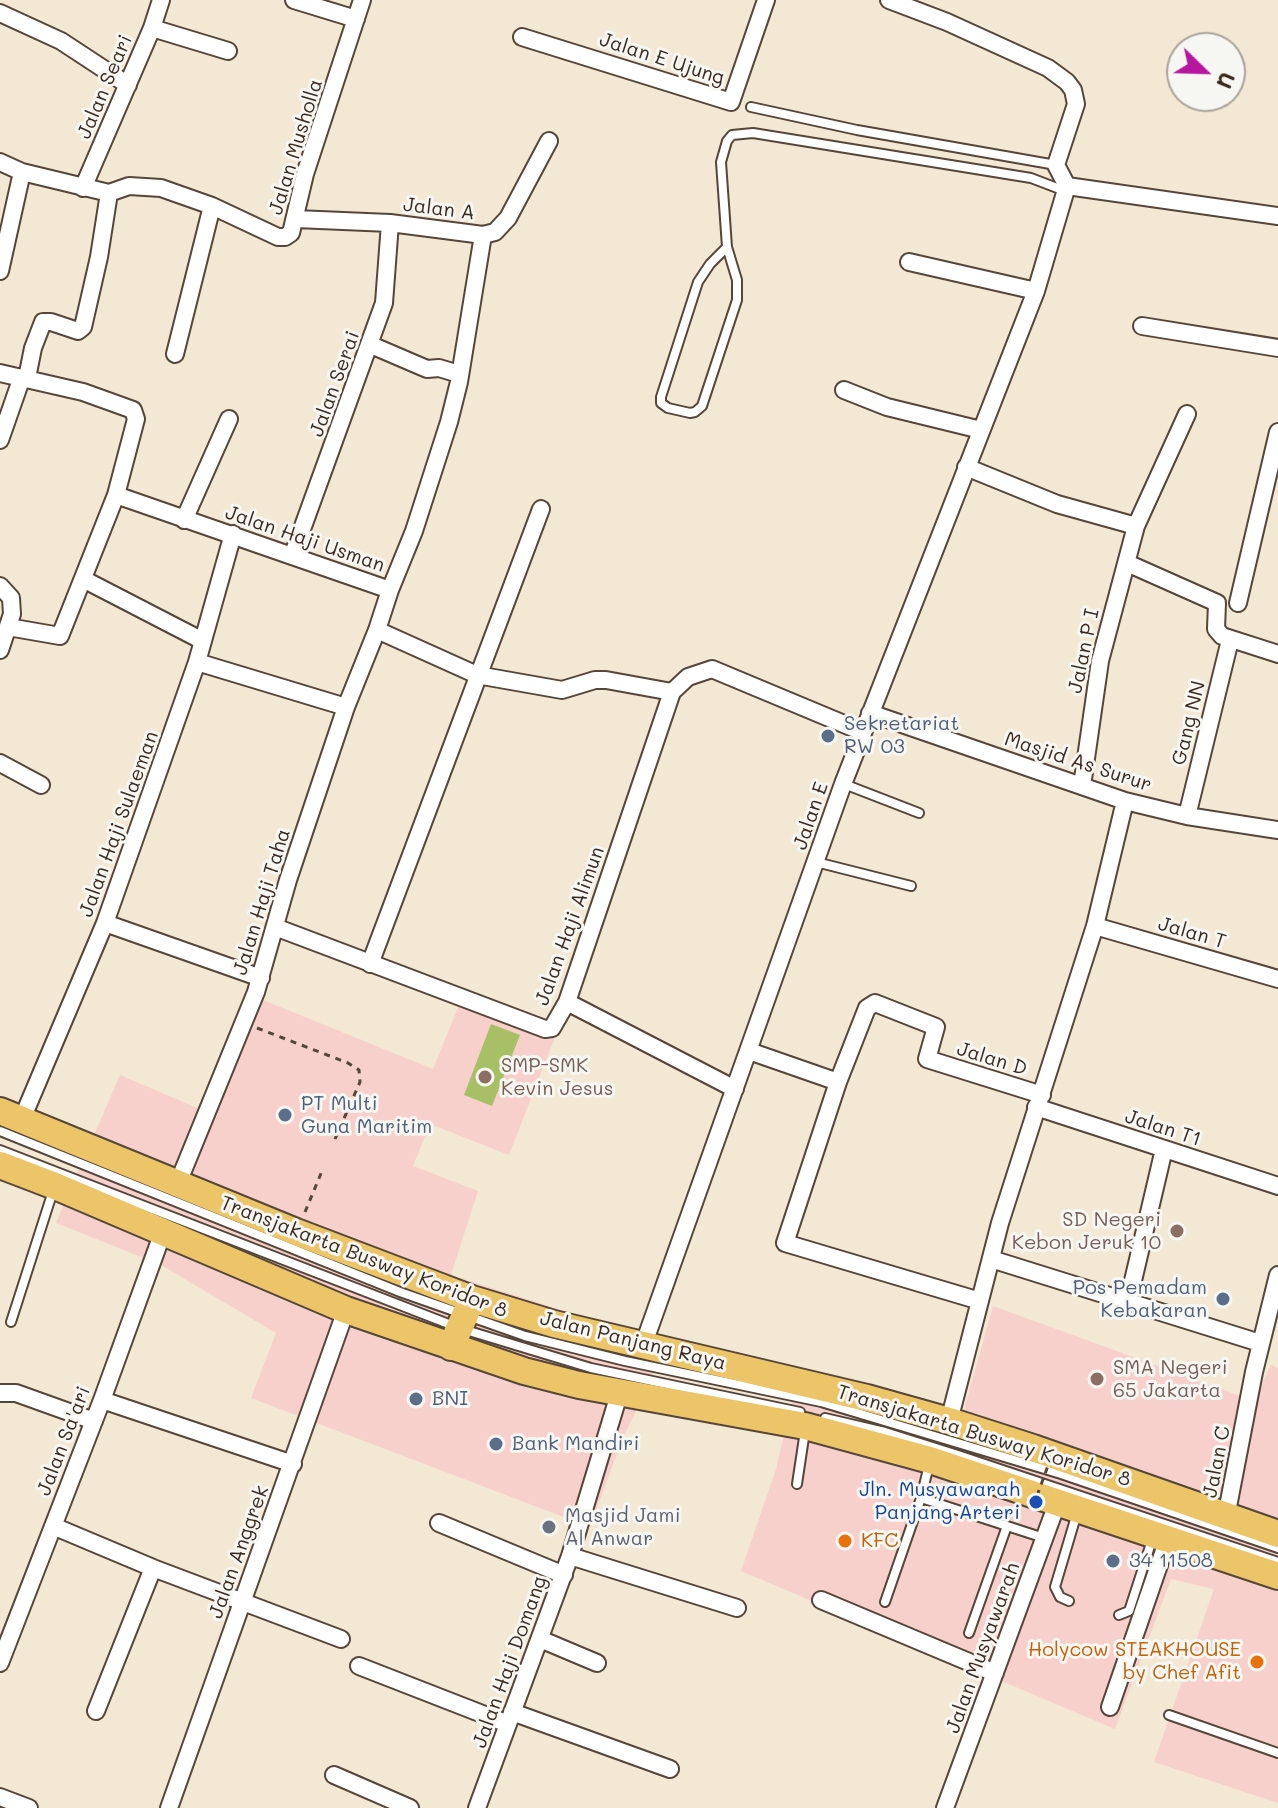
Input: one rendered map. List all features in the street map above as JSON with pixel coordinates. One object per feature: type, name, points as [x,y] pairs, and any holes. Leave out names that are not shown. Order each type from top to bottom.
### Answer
[{"type":"main road","name":"Jalan Panjang Raya","points":[[7,1120],[178,1183],[378,1264],[462,1322],[565,1381],[805,1426],[930,1460],[1061,1508],[1278,1576]]},
{"type":"main road","name":"Jalan Panjang Raya","points":[[0,1165],[346,1310],[462,1322],[554,1324],[823,1387],[949,1421],[1033,1448],[1278,1534]]},
{"type":"street","name":"Jalan Seari","points":[[83,188],[152,28],[161,0]]},
{"type":"street","points":[[294,0],[356,19]]},
{"type":"street","name":"Jalan Musholla","points":[[0,162],[22,172],[109,193],[129,186],[161,188],[212,206],[278,237],[285,237],[291,233],[296,219],[305,174],[362,0]]},
{"type":"street","name":"Jalan E Ujung","points":[[522,37],[731,102],[766,0]]},
{"type":"street","points":[[889,0],[947,22],[1048,68],[1067,82],[1073,90],[1076,104],[1056,167],[1067,189],[1278,216]]},
{"type":"street","points":[[3,12],[61,41],[128,85]]},
{"type":"street","points":[[152,28],[228,51]]},
{"type":"street","points":[[483,235],[495,232],[508,218],[549,141]]},
{"type":"street","points":[[0,271],[22,172]]},
{"type":"street","name":"Jalan E","points":[[643,1346],[843,784],[1036,291],[1067,189]]},
{"type":"street","points":[[0,440],[43,322],[78,331],[83,327],[109,193]]},
{"type":"street","points":[[175,354],[212,206]]},
{"type":"street","name":"Jalan A","points":[[296,219],[390,223],[483,235],[449,422],[414,531],[390,590]]},
{"type":"street","name":"Jalan Serai","points":[[293,554],[384,303],[390,223]]},
{"type":"street","points":[[909,262],[1036,291]]},
{"type":"street","points":[[1142,326],[1278,348]]},
{"type":"street","points":[[371,345],[427,369],[439,368],[459,374]]},
{"type":"street","points":[[0,373],[83,392],[135,412],[136,419],[116,495],[59,637],[8,627]]},
{"type":"street","points":[[844,390],[887,407],[981,430]]},
{"type":"street","name":"Jalan P I","points":[[1082,786],[1102,648],[1136,526],[1187,414]]},
{"type":"street","points":[[184,520],[229,419]]},
{"type":"street","points":[[1238,603],[1278,432]]},
{"type":"street","points":[[966,467],[1057,504],[1136,526]]},
{"type":"street","name":"Jalan Haji Usman","points":[[116,495],[390,590],[377,630]]},
{"type":"street","points":[[370,964],[541,509]]},
{"type":"street","name":"Jalan Haji Sulaeman","points":[[7,1120],[105,923],[197,662],[233,534]]},
{"type":"street","points":[[1127,563],[1215,601],[1218,606],[1216,629],[1230,640],[1278,654]]},
{"type":"street","points":[[83,579],[203,641]]},
{"type":"street","points":[[0,586],[11,598],[12,614],[0,650]]},
{"type":"street","points":[[377,630],[477,675],[562,690],[595,680],[606,680],[672,692],[688,677],[712,669],[863,732]]},
{"type":"street","name":"Jalan Haji Taha","points":[[178,1183],[261,978],[346,707],[377,630]]},
{"type":"street","name":"Gang NN","points":[[1187,816],[1230,640]]},
{"type":"street","points":[[197,662],[346,707]]},
{"type":"street","name":"Jalan Haji Alimun","points":[[275,927],[547,1030],[553,1026],[567,1002],[672,692]]},
{"type":"street","name":"Masjid As Surur","points":[[870,713],[1125,801],[1187,816],[1278,830]]},
{"type":"street","points":[[0,763],[41,785]]},
{"type":"street","name":"Jalan D","points":[[949,1421],[991,1259],[1095,926],[1125,801]]},
{"type":"street","points":[[105,923],[261,978]]},
{"type":"street","name":"Jalan T","points":[[1095,926],[1278,979]]},
{"type":"street","points":[[567,1002],[735,1089]]},
{"type":"street","name":"Jalan D","points":[[838,1082],[867,1008],[872,1003],[936,1027],[927,1059],[1039,1101]]},
{"type":"street","points":[[749,1051],[838,1082],[785,1243],[980,1301]]},
{"type":"street","name":"Jalan T1","points":[[1039,1101],[1164,1149],[1278,1186]]},
{"type":"street","points":[[1128,1302],[1164,1149]]},
{"type":"street","name":"Jalan Sa'ari","points":[[0,1663],[4,1641],[94,1421],[163,1232]]},
{"type":"street","points":[[991,1259],[1260,1343]]},
{"type":"street","name":"Jalan C","points":[[1226,1517],[1260,1343],[1278,1275]]},
{"type":"street","name":"Jalan Anggrek","points":[[169,1808],[346,1310]]},
{"type":"street","name":"Jalan Haji Domang","points":[[477,1808],[564,1575],[620,1391]]},
{"type":"street","points":[[0,1393],[16,1393],[94,1421]]},
{"type":"street","points":[[102,1400],[293,1464]]},
{"type":"street","name":"Jalan Musyawarah","points":[[945,1808],[1044,1538],[1061,1508]]},
{"type":"street","points":[[439,1523],[564,1575]]},
{"type":"street","points":[[53,1526],[153,1568],[341,1639]]},
{"type":"street","points":[[1110,1707],[1161,1537]]},
{"type":"street","points":[[570,1556],[737,1608]]},
{"type":"street","points":[[96,1711],[153,1568]]},
{"type":"street","points":[[821,1600],[995,1673]]},
{"type":"street","points":[[540,1639],[597,1663]]},
{"type":"street","points":[[359,1666],[670,1769]]},
{"type":"street","points":[[334,1775],[398,1806]]},
{"type":"street","points":[[2,1801],[29,1808]]},
{"type":"lane","points":[[751,107],[857,130],[1037,160],[1056,167]]},
{"type":"lane","points":[[727,247],[698,282],[661,397],[661,403],[668,408],[690,413],[702,406],[737,300],[737,280],[727,247],[721,162],[732,135],[753,133],[1031,178],[1067,189]]},
{"type":"lane","points":[[843,784],[919,813]]},
{"type":"lane","points":[[816,862],[911,886]]},
{"type":"lane","name":"Transjakarta Busway Koridor 8","points":[[7,1120],[462,1322],[625,1361],[821,1402],[1061,1474],[1278,1548]]},
{"type":"lane","name":"Transjakarta Busway Koridor 8","points":[[0,1150],[591,1368],[885,1432],[1278,1562]]},
{"type":"lane","points":[[11,1322],[55,1186]]},
{"type":"lane","points":[[797,1484],[805,1426]]},
{"type":"lane","points":[[885,1602],[921,1498],[930,1460]]},
{"type":"lane","points":[[921,1498],[1044,1538]]},
{"type":"lane","points":[[1061,1508],[1055,1587],[1060,1597],[1069,1601]]},
{"type":"lane","points":[[969,1633],[1007,1526]]},
{"type":"lane","points":[[1119,1615],[1129,1611],[1161,1537]]},
{"type":"lane","points":[[1169,1715],[1278,1753]]},
{"type":"path","points":[[255,1027],[359,1070],[357,1090],[335,1139]]},
{"type":"path","points":[[301,1222],[322,1171]]},
{"type":"path","points":[[1054,1449],[1061,1508]]},
{"type":"shaded area","points":[[258,998],[433,1069],[461,1000],[555,1037],[509,1155],[430,1124],[413,1166],[478,1191],[451,1275],[668,1344],[622,1440],[590,1527],[251,1398],[276,1333],[161,1265],[56,1223],[120,1075],[209,1113]]},
{"type":"shaded area","points":[[993,1306],[1254,1401],[1271,1365],[1278,1368],[1278,1803],[1154,1762],[1214,1589],[1171,1579],[1115,1729],[741,1571],[776,1469],[799,1371],[962,1417]]},
{"type":"green space","points":[[491,1024],[520,1035],[492,1106],[464,1095]]},
{"type":"place","name":"Sekretariat RW 03","points":[[828,736]]},
{"type":"place","name":"SMP-SMK Kevin Jesus","points":[[485,1077]]},
{"type":"place","name":"PT Multi Guna Maritim","points":[[285,1115]]},
{"type":"place","name":"SD Negeri Kebon Jeruk 10","points":[[1177,1231]]},
{"type":"place","name":"Pos Pemadam Kebakaran","points":[[1223,1299]]},
{"type":"place","name":"SMA Negeri 65 Jakarta","points":[[1097,1379]]},
{"type":"place","name":"BNI","points":[[416,1399]]},
{"type":"place","name":"Bank Mandiri","points":[[496,1444]]},
{"type":"place","name":"Jln. Musyawarah Panjang Arteri","points":[[1036,1502]]},
{"type":"place","name":"Masjid Jami Al Anwar","points":[[549,1527]]},
{"type":"place","name":"KFC","points":[[845,1541]]},
{"type":"place","name":"34 11508","points":[[1113,1561]]},
{"type":"place","name":"Holycow STEAKHOUSE by Chef Afit","points":[[1257,1662]]}]
